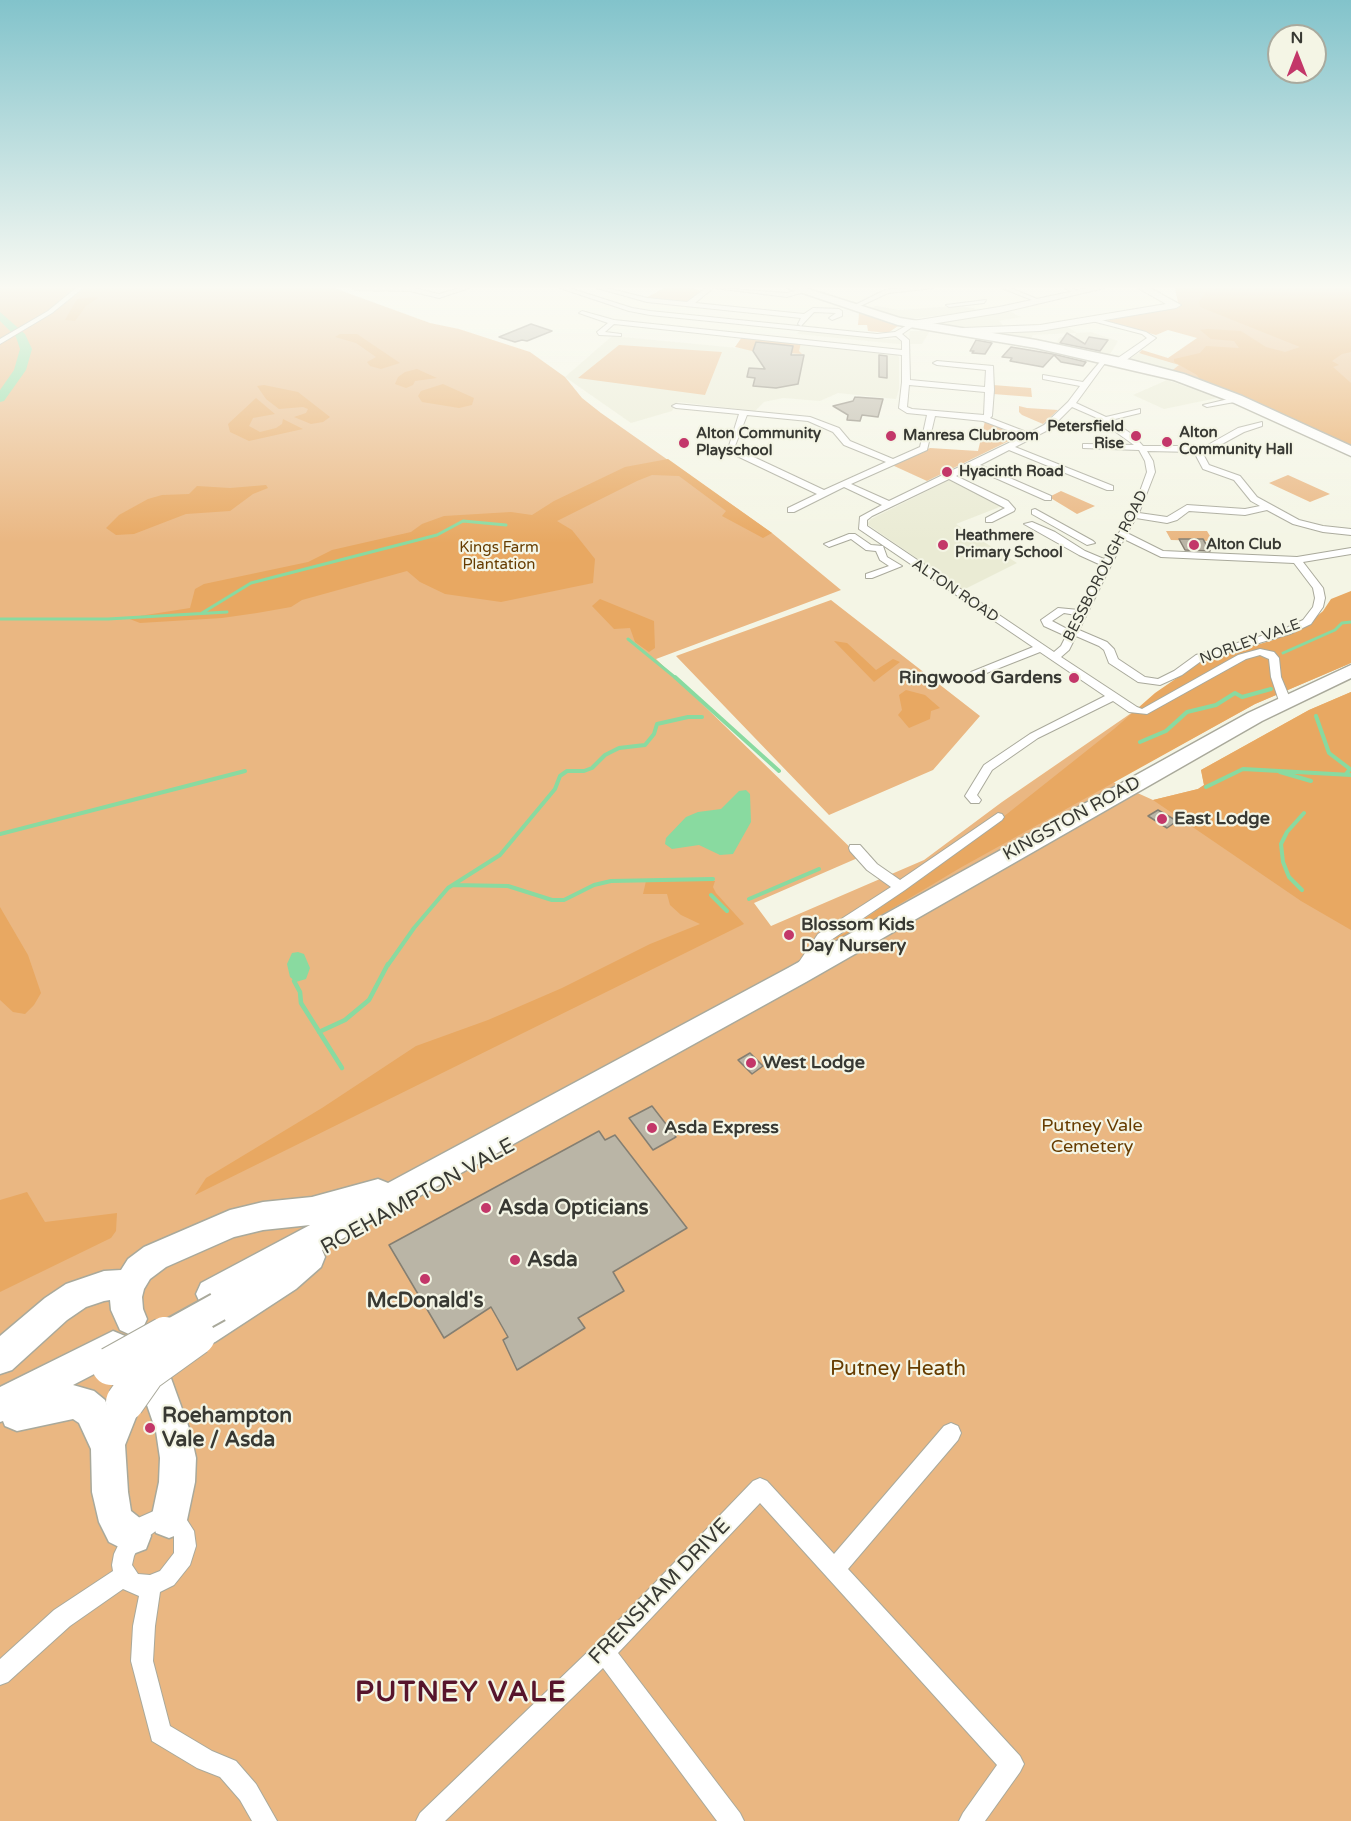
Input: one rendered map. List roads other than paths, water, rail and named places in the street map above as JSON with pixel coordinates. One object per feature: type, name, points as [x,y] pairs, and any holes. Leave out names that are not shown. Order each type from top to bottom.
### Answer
[{"type":"highway","points":[[1162,373],[1179,377],[1351,452]]},
{"type":"highway","points":[[1234,400],[1351,457]]},
{"type":"highway","name":"KINGSTON ROAD","points":[[797,975],[1285,701],[1351,671]]},
{"type":"highway","name":"KINGSTON ROAD","points":[[831,954],[1282,715],[1351,684]]},
{"type":"highway","name":"ROEHAMPTON VALE","points":[[6,1414],[112,1357],[285,1279],[310,1257],[831,954]]},
{"type":"highway","name":"ROEHAMPTON VALE","points":[[210,1311],[434,1172],[797,975]]},
{"type":"highway","points":[[130,1319],[126,1297],[130,1284],[139,1269],[155,1257],[230,1224],[263,1216],[312,1210],[378,1192],[434,1172]]},
{"type":"highway","points":[[0,1358],[56,1309],[76,1295],[104,1286],[130,1284]]},
{"type":"highway","points":[[133,1536],[122,1529],[112,1508],[108,1445],[125,1402],[146,1372],[210,1311]]},
{"type":"highway","points":[[156,1382],[173,1431],[178,1458],[177,1482],[169,1520]]},
{"type":"highway","points":[[6,1414],[73,1402],[82,1403],[93,1412],[99,1431],[108,1445]]},
{"type":"street","points":[[906,373],[903,408],[931,414],[984,419],[1030,436]]},
{"type":"street","points":[[984,419],[988,416],[990,373]]},
{"type":"street","name":"ALTON ROAD","points":[[1098,373],[1049,425],[974,465],[869,514],[861,523],[884,547],[1133,710],[1143,712],[1242,657],[1260,652],[1270,654],[1274,658],[1276,677],[1285,701]]},
{"type":"street","points":[[1046,377],[1085,385]]},
{"type":"street","points":[[906,382],[990,390]]},
{"type":"street","points":[[1207,405],[1234,400]]},
{"type":"street","points":[[1071,404],[1106,419],[1142,449]]},
{"type":"street","points":[[676,406],[810,419],[836,430],[847,443],[892,461]]},
{"type":"street","points":[[1106,419],[1137,411]]},
{"type":"street","points":[[744,412],[730,444],[732,448],[740,454],[823,493]]},
{"type":"street","points":[[790,510],[924,448],[931,414]]},
{"type":"street","points":[[1086,446],[1197,450],[1208,448],[1241,430],[1259,424]]},
{"type":"street","points":[[1009,447],[1110,488]]},
{"type":"street","name":"BESSBOROUGH ROAD","points":[[1054,657],[1065,648],[1133,515],[1151,472],[1149,461],[1142,449]]},
{"type":"street","points":[[1197,450],[1206,467],[1237,478],[1250,496],[1269,507],[1308,526],[1350,534]]},
{"type":"street","points":[[974,465],[1047,498]]},
{"type":"street","points":[[949,476],[1005,503],[1011,509],[989,520]]},
{"type":"street","points":[[844,484],[890,505]]},
{"type":"street","points":[[1133,515],[1167,520],[1188,508],[1245,512],[1269,507]]},
{"type":"street","points":[[1035,512],[1090,543]]},
{"type":"street","points":[[1029,524],[1107,564]]},
{"type":"street","points":[[1052,534],[1063,528]]},
{"type":"street","points":[[1122,534],[1161,554],[1297,560],[1351,551]]},
{"type":"street","points":[[829,544],[852,536],[869,548],[884,547],[883,558],[897,567],[869,576]]},
{"type":"street","name":"NORLEY VALE","points":[[1072,633],[1103,644],[1109,649],[1113,661],[1142,680],[1160,682],[1178,673],[1200,657],[1286,632],[1307,622],[1318,607],[1320,598],[1318,588],[1297,560]]},
{"type":"street","points":[[1072,633],[1048,624],[1046,620],[1062,610],[1081,613]]},
{"type":"street","points":[[975,674],[1040,648]]},
{"type":"street","points":[[975,800],[971,795],[988,768],[1035,736],[1113,697]]},
{"type":"street","points":[[831,954],[823,938],[900,888],[998,818]]},
{"type":"street","points":[[855,848],[872,867],[900,888]]},
{"type":"street","points":[[835,1569],[951,1433]]},
{"type":"street","name":"FRENSHAM DRIVE","points":[[428,1821],[604,1652],[760,1488],[1012,1764],[970,1821]]},
{"type":"street","points":[[156,1520],[169,1520],[178,1524],[184,1531],[186,1546],[183,1558],[167,1578],[151,1586],[131,1583],[122,1565],[124,1554],[133,1536],[145,1525],[156,1520]]},
{"type":"street","points":[[0,1674],[63,1618],[125,1575]]},
{"type":"street","points":[[151,1586],[144,1626],[142,1661],[160,1733],[205,1760],[228,1769],[248,1792],[265,1821]]},
{"type":"street","points":[[604,1652],[732,1821]]},
{"type":"waterway","points":[[0,398],[18,373]]},
{"type":"waterway","points":[[202,613],[251,583],[437,535],[463,521],[506,525]]},
{"type":"waterway","points":[[0,619],[108,619],[227,612]]},
{"type":"waterway","points":[[1283,653],[1335,630],[1342,623],[1351,622]]},
{"type":"waterway","points":[[628,639],[677,679]]},
{"type":"waterway","points":[[675,677],[779,771]]},
{"type":"waterway","points":[[1140,742],[1166,731],[1187,712],[1216,705],[1235,693],[1242,697],[1271,689]]},
{"type":"waterway","points":[[1316,716],[1329,753],[1350,769],[1346,774]]},
{"type":"waterway","points":[[388,965],[414,928],[448,888],[500,855],[555,789],[560,776],[567,771],[584,771],[592,768],[605,755],[619,748],[645,745],[654,734],[657,724],[688,717],[702,717]]},
{"type":"waterway","points":[[1206,787],[1243,769],[1351,775]]},
{"type":"waterway","points":[[0,834],[245,771]]},
{"type":"waterway","points":[[1280,772],[1311,781]]},
{"type":"waterway","points":[[1302,890],[1289,877],[1283,862],[1281,844],[1287,832],[1304,813]]},
{"type":"waterway","points":[[749,899],[819,869]]},
{"type":"waterway","points":[[453,885],[508,886],[552,900],[564,900],[594,885],[611,881],[713,879]]},
{"type":"waterway","points":[[711,895],[727,911]]},
{"type":"waterway","points":[[319,1032],[345,1020],[369,1000],[388,964]]},
{"type":"waterway","points":[[294,981],[300,992],[301,1003],[319,1032]]},
{"type":"waterway","points":[[319,1032],[342,1068]]},
{"type":"place","name":"Manresa Clubroom","points":[[891,436]]},
{"type":"place","name":"Petersfield Rise","points":[[1136,436]]},
{"type":"place","name":"Alton Community Hall","points":[[1167,442]]},
{"type":"place","name":"Alton Community Playschool","points":[[684,443]]},
{"type":"place","name":"Hyacinth Road","points":[[947,472]]},
{"type":"place","name":"Heathmere Primary School","points":[[943,545]]},
{"type":"place","name":"Alton Club","points":[[1194,545]]},
{"type":"place","name":"Ringwood Gardens","points":[[1074,678]]},
{"type":"place","name":"East Lodge","points":[[1162,819]]},
{"type":"place","name":"Blossom Kids Day Nursery","points":[[789,935]]},
{"type":"place","name":"West Lodge","points":[[751,1063]]},
{"type":"place","name":"Asda Express","points":[[652,1128]]},
{"type":"place","name":"Asda Opticians","points":[[486,1208]]},
{"type":"place","name":"Asda","points":[[515,1260]]},
{"type":"place","name":"McDonald's","points":[[425,1279]]},
{"type":"place","name":"Roehampton Vale / Asda","points":[[150,1428]]},
{"type":"district","name":"PUTNEY VALE","points":[[461,1694]]},
{"type":"park label","name":"Kings Farm Plantation","points":[[499,556]]},
{"type":"park label","name":"Putney Vale Cemetery","points":[[1092,1136]]},
{"type":"park label","name":"Putney Heath","points":[[898,1369]]}]
